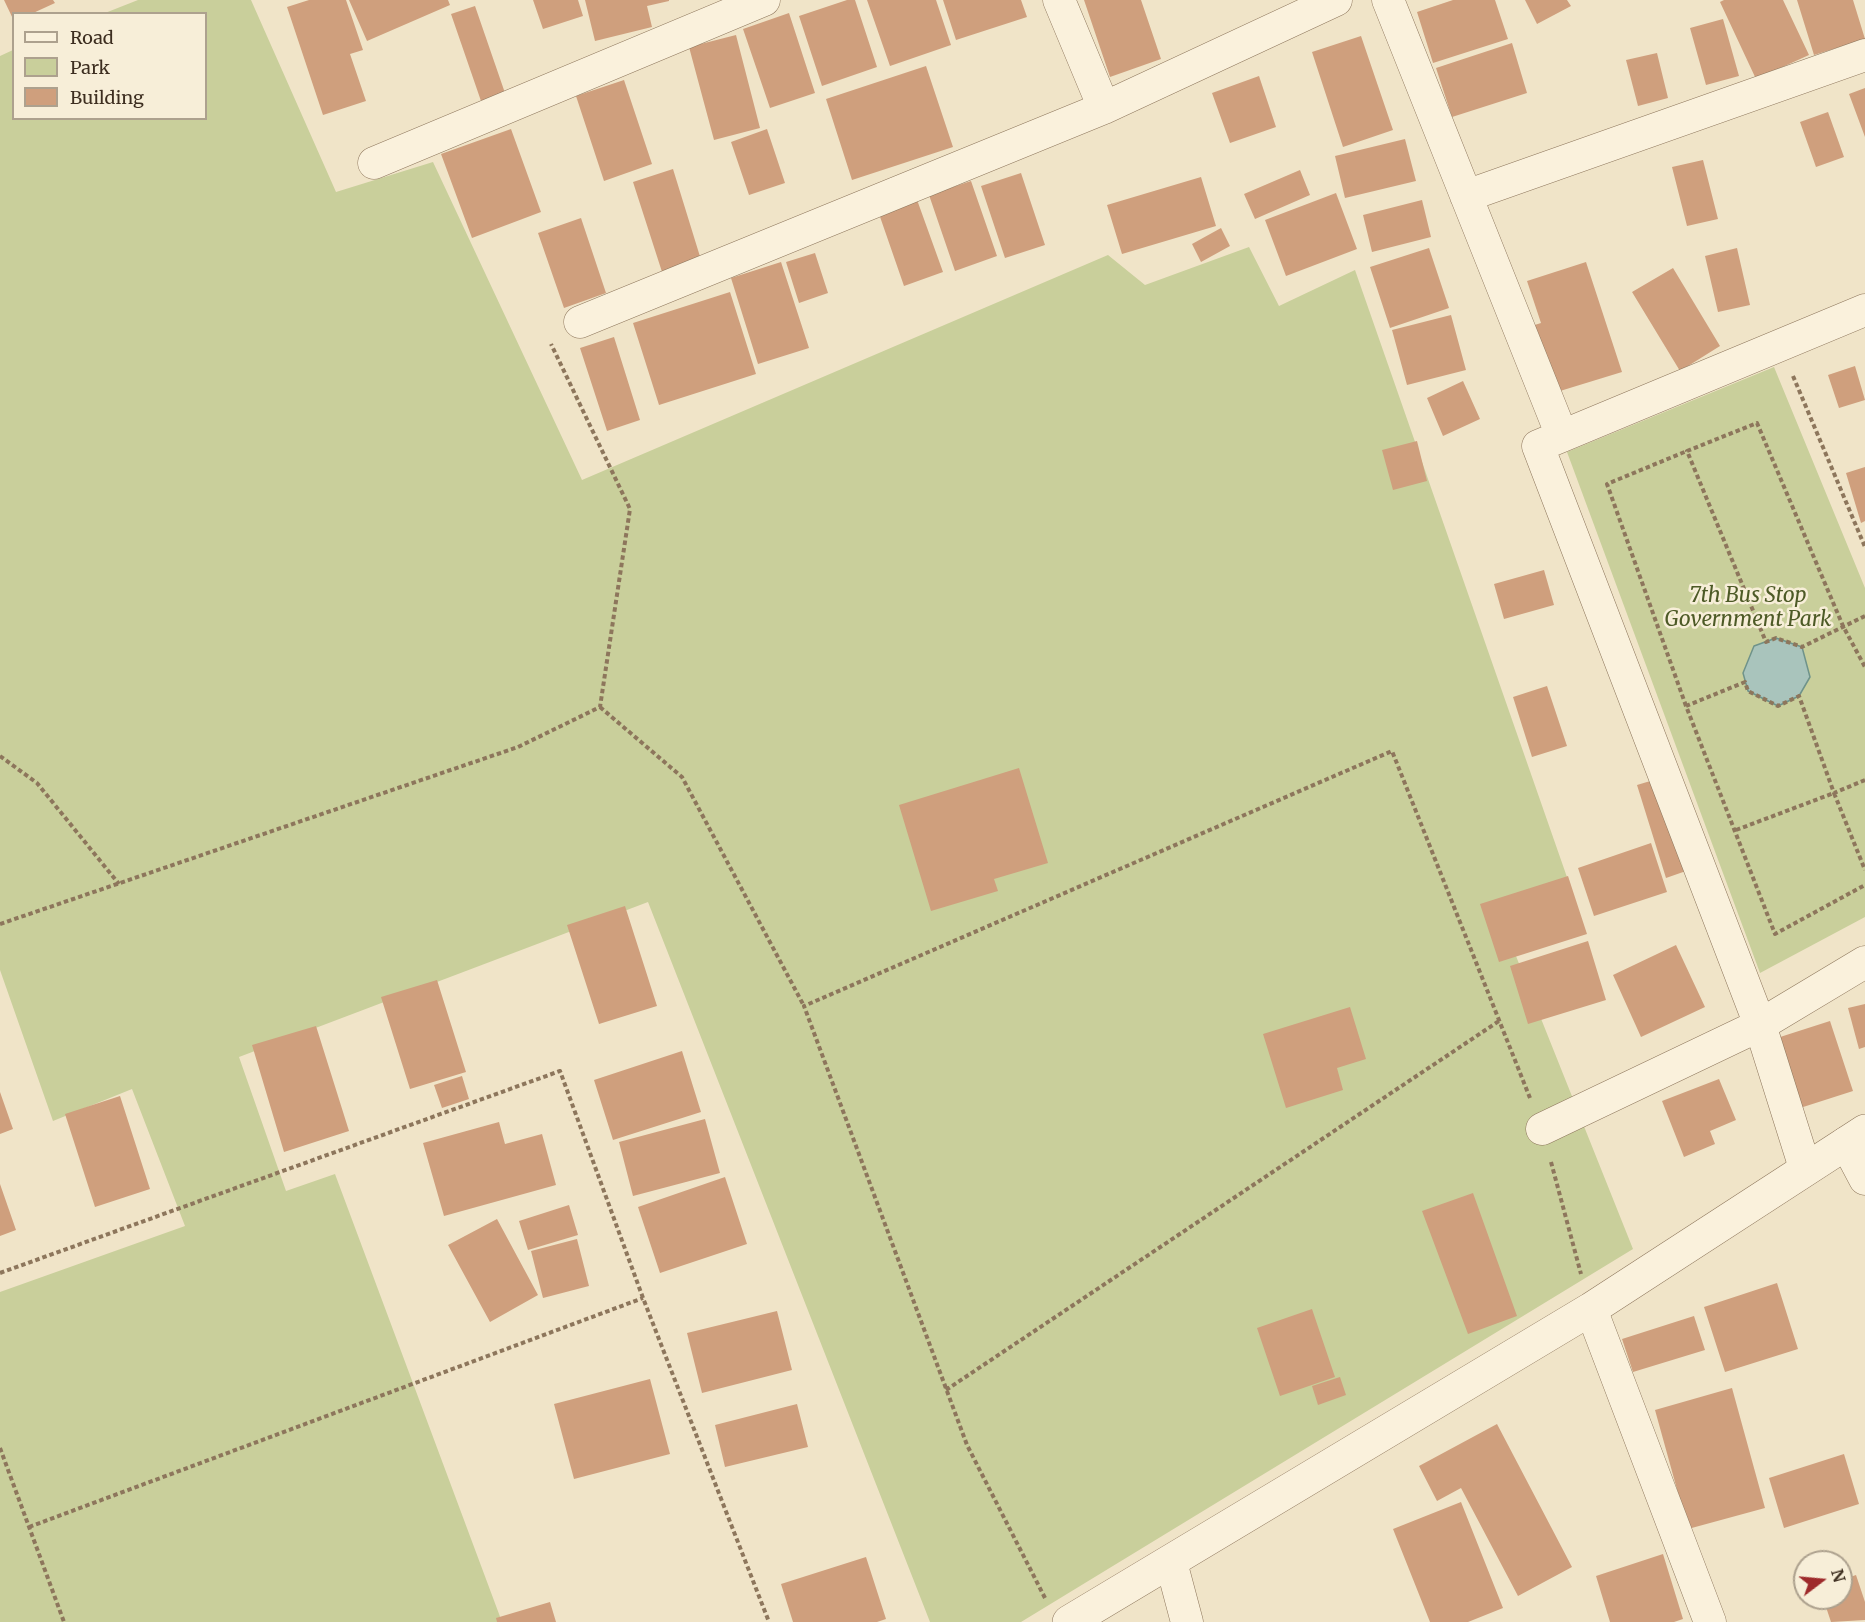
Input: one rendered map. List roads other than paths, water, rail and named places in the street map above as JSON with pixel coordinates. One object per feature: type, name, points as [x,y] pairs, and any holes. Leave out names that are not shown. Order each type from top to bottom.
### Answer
[{"type":"street","points":[[374,163],[764,0]]},
{"type":"street","points":[[1059,0],[1104,108]]},
{"type":"street","points":[[580,322],[1104,108],[1336,0]]},
{"type":"street","points":[[1388,0],[1562,436]]},
{"type":"street","points":[[1466,196],[1865,55]]},
{"type":"street","points":[[1805,1168],[1760,1025],[1539,446],[1865,310]]},
{"type":"street","points":[[1542,1129],[1760,1025],[1865,962]]},
{"type":"street","points":[[1058,1612],[1171,1562],[1591,1309],[1856,1137],[1865,1179]]},
{"type":"street","points":[[1591,1309],[1710,1622]]},
{"type":"street","points":[[1171,1562],[1187,1622]]},
{"type":"water","points":[[1776,638],[1802,647],[1810,677],[1799,696],[1778,706],[1748,691],[1743,673],[1754,646]]},
{"type":"park label","name":"7th Bus Stop Government Park","points":[[1748,608]]}]
